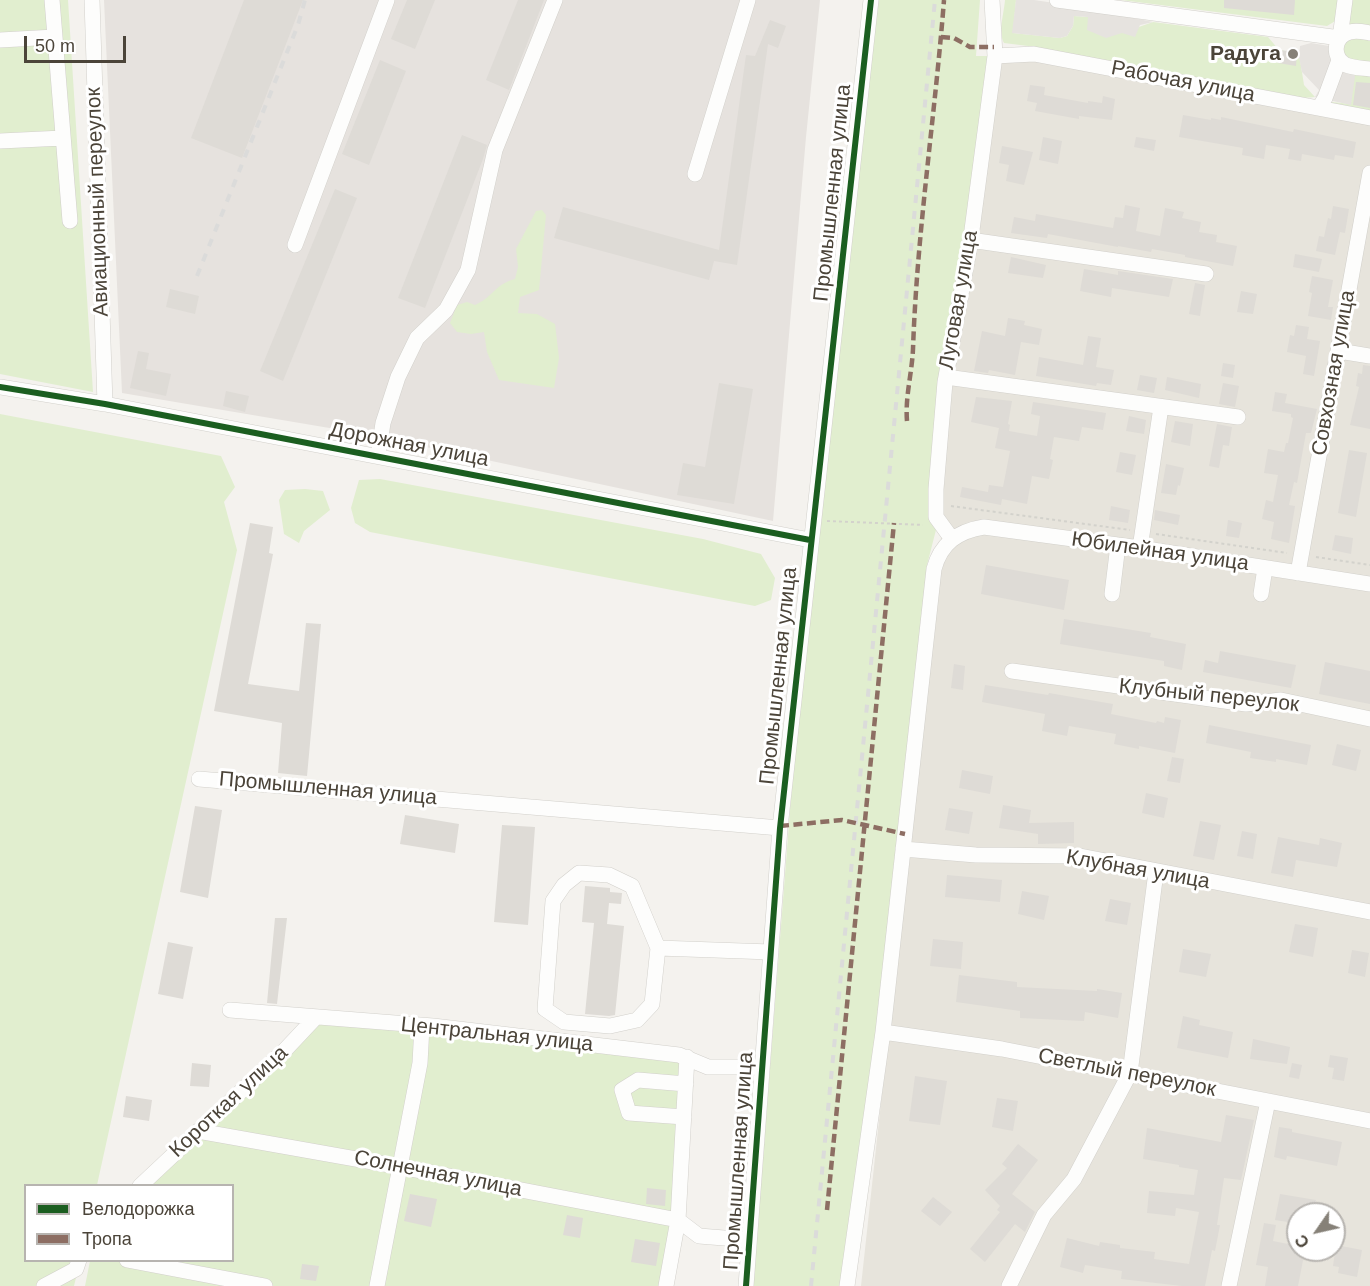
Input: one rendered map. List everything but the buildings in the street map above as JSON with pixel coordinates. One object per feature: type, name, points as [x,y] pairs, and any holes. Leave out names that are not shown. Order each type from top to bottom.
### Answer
[{"type":"street","points":[[52,0],[70,221]]},
{"type":"street","name":"Авиационный переулок","points":[[92,0],[105,404]]},
{"type":"street","points":[[295,244],[387,0]]},
{"type":"street","points":[[378,456],[383,423],[398,377],[417,338],[446,310],[468,270],[495,150],[555,0]]},
{"type":"street","points":[[695,174],[748,0]]},
{"type":"street","name":"Промышленная улица","points":[[746,1286],[780,828],[871,0]]},
{"type":"street","name":"Луговая улица","points":[[952,539],[936,517],[936,489],[946,377],[970,240],[995,56],[992,0]]},
{"type":"street","points":[[1057,0],[1340,38],[1353,31],[1370,33]]},
{"type":"street","points":[[1345,0],[1340,38],[1335,47],[1340,60],[1350,66],[1370,69]]},
{"type":"street","points":[[0,40],[55,37]]},
{"type":"street","name":"Рабочая улица","points":[[995,56],[1034,54],[1370,118]]},
{"type":"street","points":[[1319,108],[1340,60]]},
{"type":"street","points":[[0,141],[63,138]]},
{"type":"street","name":"Совхозная улица","points":[[1298,573],[1370,173]]},
{"type":"street","points":[[970,240],[1206,274]]},
{"type":"street","points":[[1339,351],[1370,356]]},
{"type":"street","points":[[946,377],[1238,417]]},
{"type":"street","name":"Дорожная улица","points":[[0,387],[105,404],[810,540]]},
{"type":"street","points":[[1140,548],[1161,407]]},
{"type":"street","name":"Юбилейная улица","points":[[952,539],[969,530],[984,527],[1140,548],[1370,584]]},
{"type":"street","points":[[847,1286],[883,1032],[934,569],[937,557],[952,539]]},
{"type":"street","points":[[1112,594],[1118,545]]},
{"type":"street","points":[[1261,594],[1265,568]]},
{"type":"street","name":"Клубный переулок","points":[[1012,671],[1245,704],[1281,700],[1370,719]]},
{"type":"street","name":"Промышленная улица","points":[[199,778],[780,828]]},
{"type":"street","name":"Клубная улица","points":[[903,849],[976,855],[1080,856],[1370,912]]},
{"type":"street","points":[[1013,1285],[1044,1215],[1074,1179],[1130,1073],[1156,872]]},
{"type":"street","points":[[579,873],[609,875],[632,886],[658,948],[652,1004],[637,1020],[610,1026],[564,1022],[544,1009],[553,902],[564,885],[579,873]]},
{"type":"street","points":[[658,948],[771,952]]},
{"type":"street","name":"Центральная улица","points":[[230,1010],[423,1026],[679,1055],[708,1067],[762,1067]]},
{"type":"street","name":"Короткая улица","points":[[141,1184],[285,1050],[316,1017]]},
{"type":"street","points":[[377,1286],[420,1064],[423,1026]]},
{"type":"street","name":"Светлый переулок","points":[[883,1032],[1002,1049],[1370,1121]]},
{"type":"street","points":[[666,1286],[678,1220],[687,1058]]},
{"type":"street","points":[[684,1117],[629,1113],[622,1090],[638,1080],[686,1084]]},
{"type":"street","points":[[1228,1286],[1268,1101]]},
{"type":"street","name":"Солнечная улица","points":[[198,1131],[678,1220]]},
{"type":"street","points":[[678,1220],[699,1236],[749,1240]]},
{"type":"street","points":[[138,1262],[265,1286]]},
{"type":"street","points":[[44,1286],[78,1265]]},
{"type":"street","points":[[73,1286],[78,1265]]},
{"type":"path","points":[[813,521],[930,525]]},
{"type":"shaded area","points":[[104,0],[820,0],[773,521],[365,434],[122,393]]},
{"type":"shaded area","points":[[1016,0],[1034,0],[1075,6],[1153,22],[1140,25],[1135,37],[1122,33],[1106,38],[1087,30],[1088,17],[1074,16],[1073,26],[1067,36],[1060,38],[1012,33]]},
{"type":"shaded area","points":[[1311,43],[1335,47],[1350,66],[1355,76],[1351,105],[1315,97],[1319,90],[1302,72],[1299,58],[1300,46]]},
{"type":"shaded area","points":[[1030,58],[1370,125],[1370,1286],[861,1286],[939,570],[950,384],[998,60]]},
{"type":"green space","points":[[0,0],[68,0],[93,392],[0,374]]},
{"type":"green space","points":[[876,0],[980,0],[976,56],[989,56],[965,237],[937,526],[927,565],[874,1046],[840,1286],[753,1286],[802,656]]},
{"type":"green space","points":[[1005,0],[1016,0],[1013,33],[1060,38],[1067,36],[1073,26],[1074,16],[1088,17],[1122,33],[1153,22],[1268,37],[1279,50],[1299,53],[1304,85],[1315,97],[1303,98],[1036,47],[1004,43],[1001,28]]},
{"type":"green space","points":[[1121,0],[1340,0],[1337,20],[1327,26]]},
{"type":"green space","points":[[1349,0],[1370,0],[1370,28],[1352,26],[1347,21]]},
{"type":"green space","points":[[1349,38],[1370,39],[1370,63],[1351,61],[1343,52],[1343,44]]},
{"type":"green space","points":[[1352,71],[1370,73],[1370,114],[1333,106],[1332,102],[1351,104]]},
{"type":"green space","points":[[542,210],[546,215],[539,290],[520,297],[518,313],[537,314],[555,324],[559,358],[554,388],[499,380],[487,352],[484,332],[471,334],[457,332],[450,323],[457,305],[467,302],[475,305],[486,299],[503,284],[515,279],[518,267],[516,249],[536,211]]},
{"type":"green space","points":[[0,414],[221,456],[235,487],[224,502],[237,550],[97,1184],[24,1184],[24,1262],[80,1262],[74,1286],[0,1286]]},
{"type":"green space","points":[[380,479],[703,539],[761,554],[775,578],[771,600],[755,606],[370,532],[355,523],[351,508],[359,480]]},
{"type":"green space","points":[[285,490],[323,491],[330,510],[304,531],[299,543],[284,534],[279,500]]},
{"type":"green space","points":[[316,1022],[690,1061],[664,1286],[85,1286],[90,1262],[234,1262],[234,1184],[144,1184]]},
{"type":"railway","points":[[197,276],[298,25],[305,0]]},
{"type":"railway","points":[[811,1286],[935,0]]},
{"type":"marked path","points":[[907,421],[918,261],[944,0]]},
{"type":"marked path","points":[[941,37],[954,38],[970,47],[994,47]]},
{"type":"marked path","points":[[827,1210],[894,523]]},
{"type":"marked path","points":[[780,826],[842,820],[905,834]]},
{"type":"cycle path","points":[[746,1286],[780,828],[871,0]]},
{"type":"cycle path","points":[[0,387],[105,404],[810,540]]},
{"type":"place","name":"Радуга","points":[[1293,54]]}]
